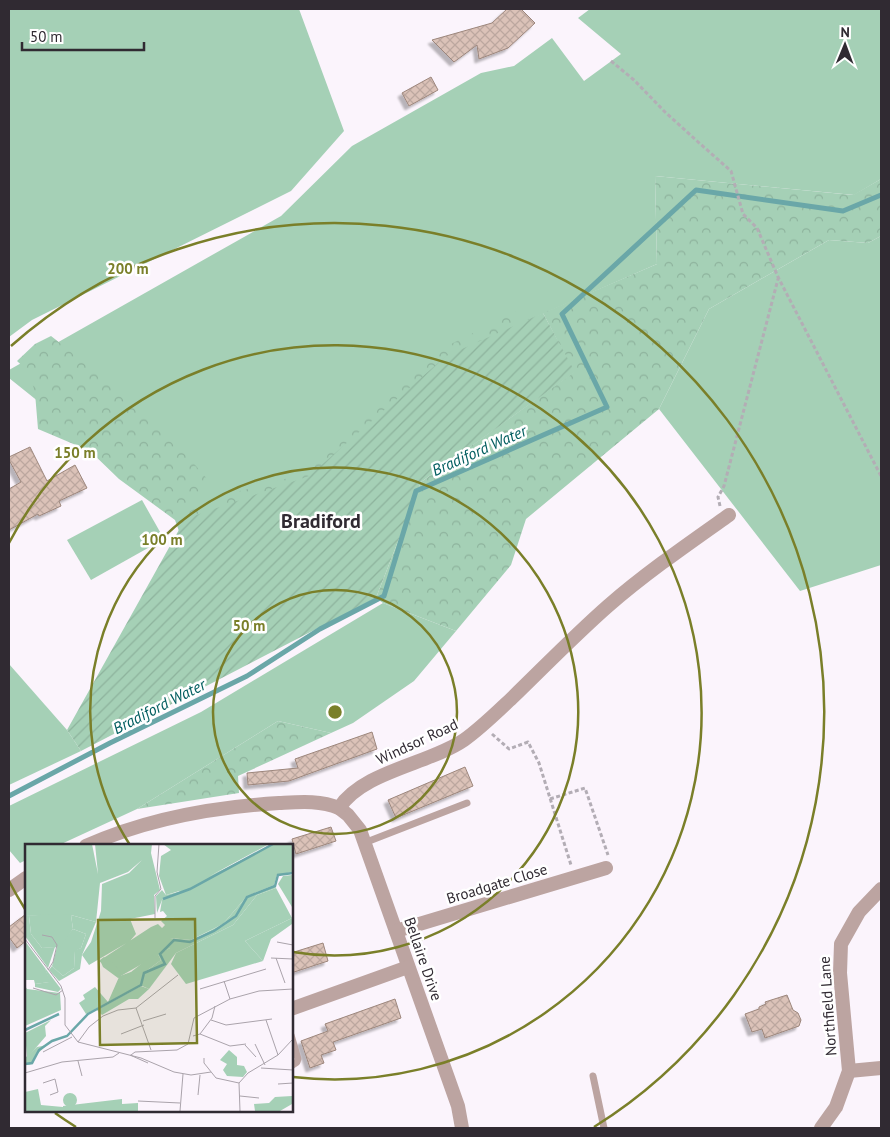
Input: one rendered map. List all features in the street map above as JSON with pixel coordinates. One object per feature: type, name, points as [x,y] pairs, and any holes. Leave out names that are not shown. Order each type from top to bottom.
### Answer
[{"type":"street","name":"Windsor Road","points":[[339,808],[372,780],[461,742],[483,724],[607,606],[729,515]]},
{"type":"street","points":[[91,844],[131,828],[168,818],[242,805],[305,802],[327,804],[339,808]]},
{"type":"street","name":"Bellaire Drive","points":[[339,808],[357,824],[458,1106],[462,1128]]},
{"type":"street","name":"Broadgate Close","points":[[396,931],[606,868]]},
{"type":"street","points":[[9,890],[25,879]]},
{"type":"street","name":"Northfield Lane","points":[[821,1128],[836,1107],[849,1071],[840,973],[841,944],[859,912],[881,889]]},
{"type":"street","points":[[292,1009],[408,967]]},
{"type":"street","points":[[849,1071],[881,1068]]},
{"type":"lane","points":[[364,843],[467,803]]},
{"type":"lane","points":[[292,1038],[298,1059],[292,1065]]},
{"type":"lane","points":[[593,1076],[604,1128]]},
{"type":"path","points":[[611,61],[634,80],[690,136],[731,171],[743,214],[757,228],[778,278],[881,476]]},
{"type":"path","points":[[729,515],[718,504],[718,497],[724,486],[778,278]]},
{"type":"path","points":[[483,724],[508,749],[528,742],[540,763],[575,878]]},
{"type":"path","points":[[550,798],[585,788],[611,866],[606,868]]},
{"type":"green space","points":[[9,9],[299,9],[344,131],[291,191],[32,320],[9,337]]},
{"type":"green space","points":[[590,9],[881,9],[881,179],[854,195],[655,176],[657,264],[446,356],[309,476],[185,519],[9,378],[9,370],[281,216],[352,146],[481,73],[514,66],[552,38],[584,81],[621,54],[578,18]]},
{"type":"green space","points":[[655,176],[853,195],[881,179],[881,236],[868,243],[829,240],[709,309],[659,409],[526,519],[511,565],[456,631],[383,603],[376,598],[421,482],[574,372],[543,313],[657,264]]},
{"type":"green space","points":[[881,236],[881,565],[800,591],[659,409],[709,309],[829,240],[868,243]]},
{"type":"green space","points":[[519,310],[537,326],[332,498],[180,534],[175,520],[119,479],[90,451],[38,429],[35,393],[29,372],[17,361],[35,344],[51,336],[150,413],[209,481],[188,504],[188,512],[221,496],[292,477],[365,417],[401,380],[451,344]]},
{"type":"green space","points":[[543,313],[575,372],[421,482],[376,598],[81,751],[67,730],[185,519],[309,476],[446,356]]},
{"type":"green space","points":[[142,500],[164,539],[91,580],[67,540]]},
{"type":"green space","points":[[383,603],[456,631],[414,681],[353,723],[331,733],[278,721],[137,809],[61,844],[25,844],[25,860],[20,863],[9,850],[9,806],[201,712]]},
{"type":"green space","points":[[9,664],[67,730],[81,751],[9,785]]},
{"type":"green space","points":[[278,721],[331,733],[238,776],[239,793],[137,809]]},
{"type":"building","points":[[507,9],[521,9],[535,23],[508,48],[479,59],[477,45],[454,62],[432,40],[492,23]]},
{"type":"building","points":[[431,77],[438,90],[409,106],[402,93]]},
{"type":"building","points":[[30,447],[47,481],[75,465],[87,488],[59,501],[61,506],[39,516],[38,514],[9,530],[9,489],[21,482],[9,457]]},
{"type":"building","points":[[372,732],[377,749],[289,781],[248,785],[247,773],[298,768],[295,759]]},
{"type":"building","points":[[465,767],[473,786],[396,818],[388,800]]},
{"type":"building","points":[[331,827],[336,841],[296,854],[292,839]]},
{"type":"building","points":[[25,915],[25,942],[17,948],[9,937],[9,927]]},
{"type":"building","points":[[323,943],[328,961],[292,973],[292,953]]},
{"type":"building","points":[[787,995],[793,1010],[798,1013],[801,1020],[799,1026],[765,1038],[762,1029],[752,1032],[745,1014],[759,1009],[759,1007],[766,1004],[765,1002]]},
{"type":"building","points":[[395,999],[401,1018],[333,1042],[336,1050],[321,1055],[324,1063],[310,1068],[301,1041],[328,1031],[325,1024]]},
{"type":"waterway","name":"Bradiford Water","points":[[9,796],[110,743],[247,676],[320,629],[384,596],[416,491],[607,407],[562,314],[696,190],[843,211],[881,195]]},
{"type":"district","name":"Bradiford","points":[[321,521]]}]
